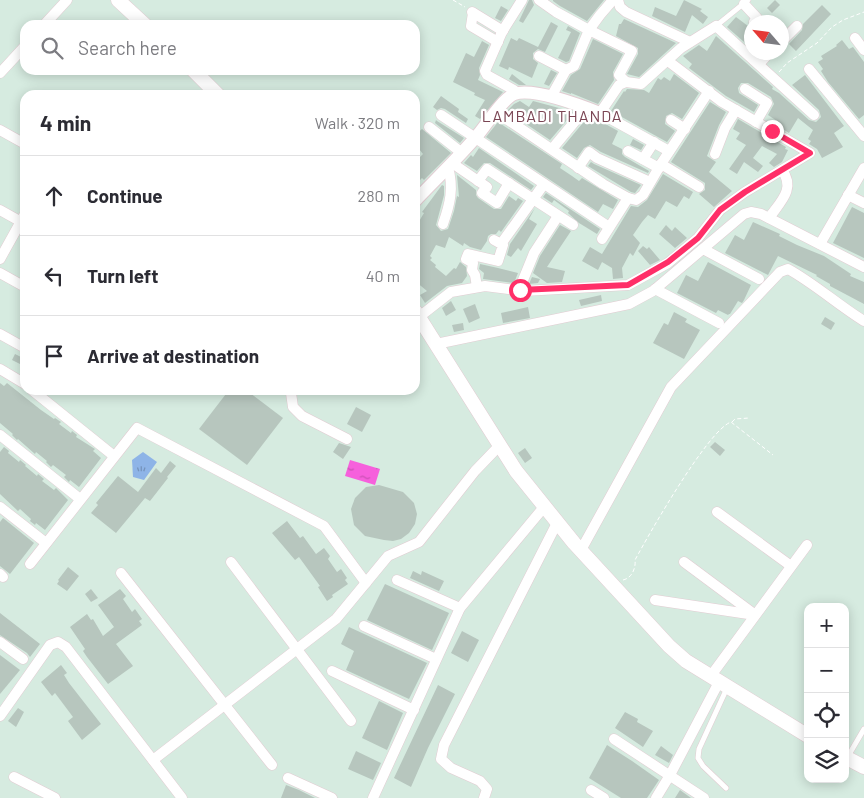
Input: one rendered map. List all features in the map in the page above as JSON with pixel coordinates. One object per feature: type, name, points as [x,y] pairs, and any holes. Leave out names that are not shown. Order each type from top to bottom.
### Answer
[{"type":"main road","points":[[118,0],[140,20]]},
{"type":"main road","points":[[198,75],[213,90]]},
{"type":"main road","points":[[420,319],[516,471],[557,523],[669,646],[686,661],[804,734]]},
{"type":"main road","points":[[849,760],[864,767]]},
{"type":"street","points":[[49,20],[67,0]]},
{"type":"street","points":[[515,94],[514,90],[487,75],[485,70],[498,42],[522,0]]},
{"type":"street","points":[[539,0],[556,12],[589,30],[632,50],[619,75],[626,82]]},
{"type":"street","points":[[551,97],[566,70],[574,66],[589,30],[613,0]]},
{"type":"street","points":[[618,0],[620,7],[626,12],[690,42]]},
{"type":"street","points":[[746,2],[755,15]]},
{"type":"street","points":[[498,42],[471,26],[472,12],[504,31]]},
{"type":"street","points":[[600,113],[619,86],[626,82],[641,84],[690,42],[716,26],[814,115]]},
{"type":"street","points":[[789,34],[797,26]]},
{"type":"street","points":[[855,38],[864,50]]},
{"type":"street","points":[[0,73],[20,51]]},
{"type":"street","points":[[539,56],[566,70]]},
{"type":"street","points":[[420,312],[451,292],[477,287],[485,286],[520,290],[628,285],[668,262],[698,238],[720,210],[745,192],[810,153],[736,110],[668,60]]},
{"type":"street","points":[[758,64],[762,60]]},
{"type":"street","points":[[810,69],[862,129]]},
{"type":"street","points":[[745,89],[767,102],[756,122]]},
{"type":"street","points":[[496,112],[578,168],[628,198],[636,200],[640,198],[708,91]]},
{"type":"street","points":[[420,192],[462,153],[505,101],[515,94],[527,93],[551,97],[600,113],[669,151]]},
{"type":"street","points":[[552,150],[586,108]]},
{"type":"street","points":[[715,154],[725,128],[736,110]]},
{"type":"street","points":[[441,115],[496,154],[609,227]]},
{"type":"street","points":[[671,120],[685,129]]},
{"type":"street","points":[[429,127],[462,153]]},
{"type":"street","points":[[0,130],[20,141]]},
{"type":"street","points":[[643,159],[654,142]]},
{"type":"street","points":[[578,168],[589,152],[597,158],[650,182]]},
{"type":"street","points":[[628,152],[660,166],[699,187]]},
{"type":"street","points":[[450,165],[486,187],[482,193],[497,202],[509,183]]},
{"type":"street","points":[[443,224],[451,195],[450,165]]},
{"type":"street","points":[[820,244],[864,168]]},
{"type":"street","points":[[478,181],[487,169],[573,225]]},
{"type":"street","points":[[769,218],[788,190],[788,178],[782,170]]},
{"type":"street","points":[[477,287],[472,270],[473,263],[466,259],[468,254],[498,261],[503,245],[497,242],[544,184]]},
{"type":"street","points":[[848,195],[864,203]]},
{"type":"street","points":[[602,239],[628,198]]},
{"type":"street","points":[[0,210],[20,218]]},
{"type":"street","points":[[436,344],[629,304],[655,289],[744,214],[751,212],[769,218],[864,267]]},
{"type":"street","points":[[520,290],[534,253],[558,216]]},
{"type":"street","points":[[0,260],[20,227]]},
{"type":"street","points":[[703,249],[758,279]]},
{"type":"street","points":[[581,550],[671,387],[780,272],[788,269],[801,276],[841,307],[864,321]]},
{"type":"street","points":[[0,273],[20,284]]},
{"type":"street","points":[[655,289],[719,323]]},
{"type":"street","points":[[0,334],[20,345]]},
{"type":"street","points":[[0,368],[20,381]]},
{"type":"street","points":[[38,395],[114,456]]},
{"type":"street","points":[[291,395],[293,407],[297,412],[347,440]]},
{"type":"street","points":[[30,564],[137,428],[324,526],[366,583]]},
{"type":"street","points":[[0,435],[80,499]]},
{"type":"street","points":[[153,760],[336,619],[388,556],[419,542],[475,471],[500,445]]},
{"type":"street","points":[[0,507],[46,544]]},
{"type":"street","points":[[373,798],[460,608],[544,507]]},
{"type":"street","points":[[717,512],[791,566]]},
{"type":"street","points":[[484,798],[487,789],[480,781],[451,768],[441,759],[444,745],[557,523]]},
{"type":"street","points":[[656,798],[755,615],[806,545]]},
{"type":"street","points":[[231,562],[351,721]]},
{"type":"street","points":[[684,562],[755,615]]},
{"type":"street","points":[[121,572],[272,765]]},
{"type":"street","points":[[397,580],[460,608]]},
{"type":"street","points":[[655,600],[755,615]]},
{"type":"street","points":[[364,626],[436,660]]},
{"type":"street","points":[[0,642],[23,659]]},
{"type":"street","points":[[0,716],[50,646],[58,642],[66,647],[182,798]]},
{"type":"street","points":[[332,671],[414,710]]},
{"type":"street","points":[[614,740],[704,798]]},
{"type":"street","points":[[14,777],[54,798]]},
{"type":"street","points":[[288,778],[332,798]]},
{"type":"street","points":[[591,790],[604,798]]},
{"type":"lane","points":[[716,26],[746,2]]},
{"type":"lane","points":[[719,682],[698,758],[702,766],[726,788]]},
{"type":"lane","points":[[849,753],[864,729]]},
{"type":"path","points":[[453,0],[472,12]]},
{"type":"path","points":[[773,78],[787,63],[817,43],[832,27],[843,20],[864,12]]},
{"type":"path","points":[[613,584],[631,576],[636,566],[634,560],[683,480],[725,424],[735,418],[749,418]]},
{"type":"path","points":[[731,422],[773,455]]},
{"type":"green space","points":[[143,452],[157,462],[144,480],[133,477],[132,460]]},
{"type":"water","points":[[350,460],[380,469],[375,485],[345,476]]},
{"type":"building","points":[[529,0],[532,0],[534,5],[523,23],[519,21]]},
{"type":"building","points":[[553,0],[604,0],[587,21]]},
{"type":"building","points":[[684,0],[702,9],[700,11],[708,17],[703,24],[692,15],[685,32],[652,16],[655,7],[676,16]]},
{"type":"building","points":[[775,0],[780,5],[772,13],[767,8]]},
{"type":"building","points":[[822,5],[831,14],[796,51],[789,44],[802,30],[803,24]]},
{"type":"building","points":[[501,6],[508,10],[501,21],[495,18]]},
{"type":"building","points":[[736,17],[744,23],[744,42],[727,27]]},
{"type":"building","points":[[624,19],[676,43],[639,77],[627,74],[638,54],[638,48],[616,36],[619,24]]},
{"type":"building","points":[[551,22],[558,26],[545,52],[538,49],[533,53],[533,59],[538,63],[532,78],[509,67],[508,70],[499,66],[511,38],[517,41],[519,38],[538,47]]},
{"type":"building","points":[[568,26],[580,33],[569,61],[566,62],[558,58],[571,32],[566,30]]},
{"type":"building","points":[[716,36],[773,87],[772,89],[809,120],[816,122],[821,117],[819,110],[792,85],[805,75],[844,126],[834,133],[843,147],[822,158],[817,149],[809,144],[811,141],[808,139],[813,130],[798,118],[789,133],[778,126],[780,123],[768,115],[774,104],[771,97],[748,83],[741,83],[738,88],[739,93],[758,105],[754,112],[726,96],[689,68],[692,64],[683,56],[699,45],[707,51]]},
{"type":"building","points":[[593,39],[623,54],[613,72],[614,80],[598,104],[562,91],[571,75],[580,69]]},
{"type":"building","points":[[842,40],[849,49],[853,47],[864,62],[864,115],[859,119],[828,82],[818,62],[823,59],[821,56],[837,46]]},
{"type":"building","points":[[482,41],[489,45],[479,68],[480,75],[478,80],[503,92],[480,119],[475,116],[485,100],[453,82],[466,53],[474,57]]},
{"type":"building","points":[[551,70],[557,73],[549,86],[544,84]]},
{"type":"building","points":[[512,74],[526,85],[519,85],[509,79]]},
{"type":"building","points":[[674,74],[699,93],[682,119],[672,113],[666,116],[665,124],[675,131],[667,142],[611,111],[627,89],[644,90],[649,93],[658,78],[661,80],[664,77],[670,81]]},
{"type":"building","points":[[441,96],[459,109],[458,112],[468,119],[466,123],[445,109],[437,110],[433,107]]},
{"type":"building","points":[[520,101],[529,107],[533,101],[574,112],[550,140],[507,111]]},
{"type":"building","points":[[710,102],[726,112],[707,156],[716,162],[709,172],[732,191],[714,207],[699,194],[705,190],[705,183],[671,162]]},
{"type":"building","points":[[587,118],[600,121],[618,131],[612,144],[622,149],[622,154],[625,157],[649,171],[648,173],[601,152],[590,145],[584,148],[577,158],[562,148]]},
{"type":"building","points":[[738,119],[786,147],[785,149],[788,150],[782,162],[774,167],[769,163],[777,154],[762,146],[753,158],[763,166],[758,172],[744,162],[737,174],[729,169],[746,145],[736,139],[740,133],[733,129]]},
{"type":"building","points":[[436,120],[464,138],[460,143],[435,123]]},
{"type":"building","points":[[498,122],[562,164],[560,168],[579,181],[582,178],[618,200],[613,209],[603,204],[598,212],[486,137]]},
{"type":"building","points":[[422,129],[451,153],[424,180],[422,178],[420,180],[420,157],[423,154],[420,150],[420,131]]},
{"type":"building","points":[[633,139],[644,145],[641,150],[630,145]]},
{"type":"building","points":[[479,148],[534,186],[531,190],[490,163],[484,163],[477,171],[464,163],[471,155],[473,157]]},
{"type":"building","points":[[591,162],[641,185],[635,193],[631,192],[588,166]]},
{"type":"building","points":[[663,174],[693,192],[689,199],[684,196],[677,207],[666,201],[655,219],[648,215],[642,222],[633,235],[640,243],[633,256],[630,253],[622,268],[623,278],[613,279],[612,268],[602,262],[598,270],[582,261],[590,247],[602,254],[631,206],[638,207],[647,200]]},
{"type":"building","points":[[457,175],[476,190],[478,198],[494,209],[501,209],[509,196],[516,201],[518,198],[523,201],[501,232],[499,230],[496,234],[488,236],[481,250],[464,243],[463,246],[449,237],[445,248],[436,245],[430,256],[432,258],[430,260],[436,265],[435,267],[446,276],[454,268],[456,269],[460,262],[466,267],[467,276],[462,283],[447,286],[425,303],[420,295],[427,291],[420,285],[420,220],[424,213],[422,212],[442,185],[444,186],[444,195],[436,225],[441,231],[448,229],[457,196],[459,197]]},
{"type":"building","points":[[546,193],[600,229],[597,234],[579,223],[568,213],[569,211],[554,200],[552,203],[543,197]]},
{"type":"building","points":[[852,207],[864,213],[864,258],[833,243]]},
{"type":"building","points":[[535,208],[529,219],[537,224],[521,251],[518,248],[511,257],[507,255],[510,244]]},
{"type":"building","points":[[753,222],[780,234],[779,236],[797,245],[824,256],[851,274],[850,276],[864,282],[864,304],[830,286],[830,284],[817,275],[778,256],[768,275],[725,253],[735,235],[744,240]]},
{"type":"building","points":[[560,225],[571,231],[547,267],[565,271],[562,282],[547,283],[533,273],[540,256]]},
{"type":"building","points":[[666,225],[672,231],[675,227],[687,238],[675,248],[659,234]]},
{"type":"building","points":[[643,246],[647,249],[649,247],[660,260],[650,265],[638,251]]},
{"type":"building","points":[[708,262],[751,285],[742,303],[738,301],[728,315],[718,310],[716,313],[677,293],[686,275],[698,281]]},
{"type":"building","points":[[480,264],[518,273],[514,283],[483,279],[484,273],[479,269]]},
{"type":"building","points":[[532,277],[540,279],[538,283],[529,284]]},
{"type":"building","points":[[601,295],[602,301],[581,306],[579,300]]},
{"type":"building","points":[[451,301],[456,310],[446,316],[442,308]]},
{"type":"building","points":[[475,304],[480,318],[469,323],[463,309]]},
{"type":"building","points":[[528,307],[530,318],[503,323],[501,313]]},
{"type":"building","points":[[674,312],[687,319],[685,322],[700,330],[684,359],[653,343],[664,323],[668,325]]},
{"type":"building","points":[[825,317],[835,323],[831,330],[821,324]]},
{"type":"building","points":[[463,323],[464,330],[454,332],[452,325]]},
{"type":"building","points":[[15,354],[20,356],[20,364],[12,360]]},
{"type":"building","points":[[0,383],[4,386],[7,383],[20,395],[61,422],[59,424],[71,433],[72,431],[77,435],[76,437],[95,449],[93,451],[101,458],[79,487],[70,480],[69,482],[64,477],[66,475],[53,465],[51,467],[36,452],[35,454],[17,440],[0,423]]},
{"type":"building","points":[[225,395],[253,395],[283,418],[247,465],[199,429]]},
{"type":"building","points":[[356,407],[371,415],[362,432],[347,424]]},
{"type":"building","points":[[715,442],[725,450],[720,456],[710,447]]},
{"type":"building","points":[[339,443],[351,447],[343,459],[333,452]]},
{"type":"building","points":[[4,447],[9,451],[8,453],[19,462],[20,460],[37,476],[38,474],[44,479],[42,481],[54,490],[56,488],[68,500],[45,530],[30,521],[31,519],[20,509],[18,511],[0,494],[0,452]]},
{"type":"building","points":[[525,448],[532,458],[525,463],[518,453]]},
{"type":"building","points":[[170,461],[176,466],[168,478],[150,501],[145,498],[116,533],[91,513],[98,505],[96,503],[118,476],[138,492],[156,468],[161,473]]},
{"type":"building","points":[[379,485],[403,492],[414,503],[417,514],[415,524],[409,533],[401,539],[393,541],[365,536],[354,525],[351,509],[355,498],[366,487]]},
{"type":"building","points":[[3,518],[34,543],[10,574],[0,566],[0,522]]},
{"type":"building","points":[[287,521],[300,538],[303,536],[316,554],[324,548],[330,556],[328,559],[337,572],[341,569],[347,578],[345,580],[348,584],[332,595],[333,597],[327,601],[318,587],[320,586],[299,557],[295,560],[272,533]]},
{"type":"building","points":[[68,567],[79,576],[67,591],[57,584]]},
{"type":"building","points":[[413,571],[421,575],[422,571],[444,581],[439,591],[410,578]]},
{"type":"building","points":[[385,584],[449,613],[432,650],[367,620]]},
{"type":"building","points":[[91,589],[98,598],[91,602],[85,594]]},
{"type":"building","points":[[120,589],[126,596],[123,599],[132,612],[135,609],[142,619],[139,621],[142,625],[116,644],[133,666],[108,684],[83,651],[85,649],[70,627],[87,614],[91,620],[93,619],[103,636],[114,627],[98,605]]},
{"type":"building","points":[[0,613],[40,644],[30,657],[0,635]]},
{"type":"building","points":[[349,627],[427,663],[409,699],[346,670],[354,651],[341,644]]},
{"type":"building","points":[[462,631],[479,640],[468,662],[451,653]]},
{"type":"building","points":[[0,655],[20,670],[0,694]]},
{"type":"building","points":[[61,665],[67,673],[64,675],[69,683],[101,724],[82,740],[68,721],[73,717],[55,693],[52,696],[41,682]]},
{"type":"building","points":[[438,685],[455,694],[411,787],[394,778]]},
{"type":"building","points":[[379,701],[403,713],[387,750],[362,738]]},
{"type":"building","points":[[18,708],[24,712],[16,727],[8,721]]},
{"type":"building","points":[[625,712],[638,719],[637,722],[653,731],[643,747],[615,728]]},
{"type":"building","points":[[607,745],[659,780],[647,798],[621,798],[589,778]]},
{"type":"building","points":[[661,746],[673,755],[669,763],[655,755]]},
{"type":"building","points":[[356,751],[381,763],[373,780],[348,769]]},
{"type":"building","points":[[286,785],[299,790],[315,798],[281,798]]},
{"type":"building","points":[[680,790],[691,798],[675,798]]},
{"type":"district","name":"LAMBADI THANDA","points":[[552,115]]},
{"type":"route","points":[[520,290],[628,285],[668,262],[698,238],[720,210],[745,192],[810,153],[772,131]]}]
